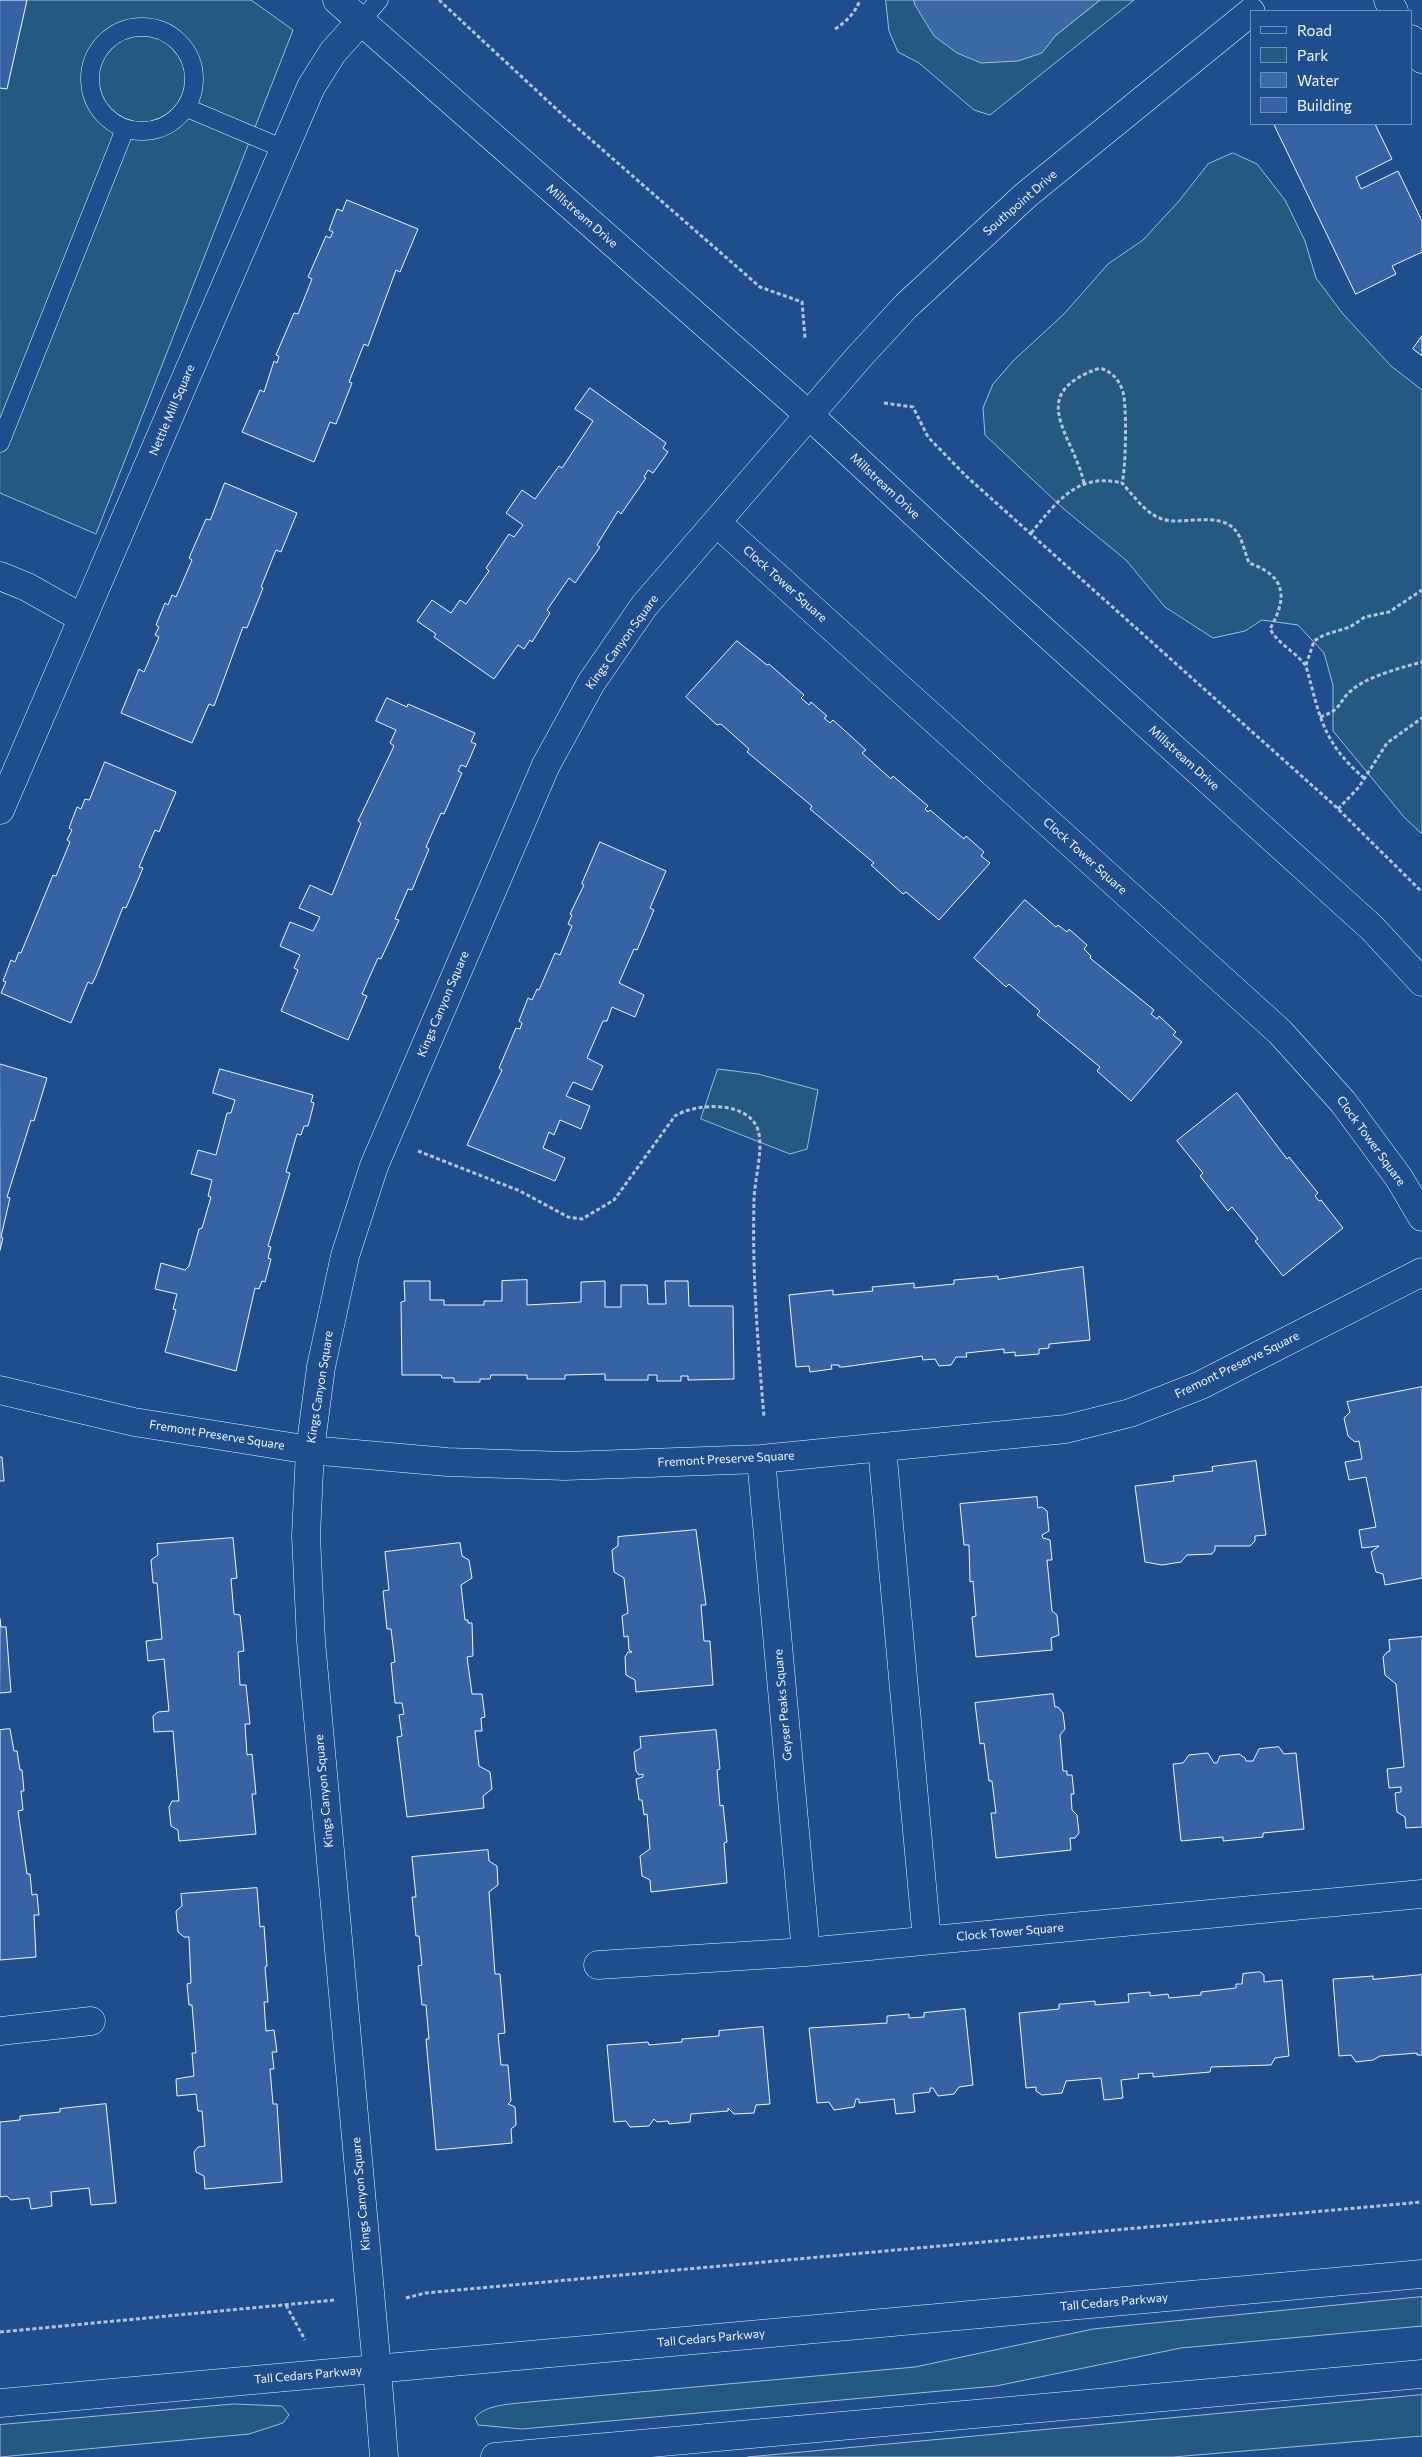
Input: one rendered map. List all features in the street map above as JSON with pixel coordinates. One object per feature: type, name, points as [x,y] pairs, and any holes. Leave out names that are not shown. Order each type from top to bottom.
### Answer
[{"type":"street","name":"Millstream Drive","points":[[337,0],[810,416],[970,564],[1372,928],[1422,982]]},
{"type":"street","name":"Southpoint Drive","points":[[1254,10],[1266,0]]},
{"type":"street","name":"Southpoint Drive","points":[[810,416],[859,357],[906,306],[1019,202],[1250,13]]},
{"type":"street","name":"Nettle Mill Square","points":[[0,810],[311,87],[333,52],[361,21]]},
{"type":"street","name":"Kings Canyon Square","points":[[384,2457],[378,2369],[311,1641],[306,1536],[310,1450],[320,1367],[345,1256],[374,1166],[546,765],[591,683],[644,606],[810,416]]},
{"type":"street","name":"Clock Tower Square","points":[[717,523],[1280,1032],[1343,1102],[1399,1178],[1422,1217]]},
{"type":"street","points":[[0,576],[27,587],[82,618]]},
{"type":"street","name":"Fremont Preserve Square","points":[[0,1390],[134,1422],[310,1450],[447,1462],[565,1466],[760,1459],[1066,1429],[1130,1413],[1201,1386],[1422,1272]]},
{"type":"street","points":[[882,1448],[928,1940]]},
{"type":"street","name":"Geyser Peaks Square","points":[[760,1459],[806,1952]]},
{"type":"street","name":"Clock Tower Square","points":[[598,1965],[806,1952],[1422,1894]]},
{"type":"street","points":[[0,2031],[91,2022]]},
{"type":"street","name":"Tall Cedars Parkway","points":[[0,2403],[1422,2274]]},
{"type":"street","points":[[495,2457],[1422,2374]]},
{"type":"lane","points":[[361,21],[380,0]]},
{"type":"lane","points":[[142,27],[158,29],[172,36],[184,47],[192,61],[195,77],[193,93],[187,108],[174,121],[159,129],[142,132],[125,129],[111,121],[99,110],[92,95],[90,79],[92,63],[100,49],[111,37],[126,30],[142,27]]},
{"type":"lane","points":[[187,108],[284,149]]},
{"type":"lane","points":[[0,443],[125,129]]},
{"type":"path","points":[[439,0],[565,117],[760,287],[802,302],[805,338]]},
{"type":"path","points":[[835,29],[846,22],[856,10],[860,0]]},
{"type":"path","points":[[1084,483],[1081,470],[1059,420],[1057,409],[1060,397],[1066,388],[1084,374],[1100,368],[1115,376],[1123,393],[1125,454],[1122,483]]},
{"type":"path","points":[[884,403],[913,407],[928,437],[966,476],[1338,809],[1422,892]]},
{"type":"path","points":[[1031,533],[1067,493],[1084,483],[1108,480],[1122,483],[1150,512],[1160,518],[1172,521],[1220,521],[1236,530],[1249,562],[1266,569],[1276,577],[1282,600],[1279,612],[1270,629],[1273,635],[1299,657],[1306,666],[1320,717],[1332,744],[1364,778]]},
{"type":"path","points":[[1306,666],[1314,641],[1324,635],[1350,627],[1365,618],[1389,612],[1422,590]]},
{"type":"path","points":[[1320,717],[1334,712],[1350,691],[1361,683],[1422,662]]},
{"type":"path","points":[[1338,809],[1359,787],[1387,743],[1422,718]]},
{"type":"path","points":[[413,1149],[520,1191],[568,1217],[582,1219],[614,1200],[674,1116],[684,1110],[709,1106],[744,1113],[754,1121],[758,1130],[754,1200],[754,1253],[764,1417]]},
{"type":"path","points":[[403,2299],[425,2293],[1422,2202]]},
{"type":"path","points":[[0,2332],[338,2300]]},
{"type":"path","points":[[286,2305],[308,2346]]},
{"type":"green space","points":[[0,0],[251,0],[293,30],[96,534],[0,493]]},
{"type":"green space","points":[[886,0],[914,0],[915,5],[1041,53],[1055,36],[1100,0],[1134,0],[990,115],[974,110],[919,63],[898,52],[889,31]]},
{"type":"green space","points":[[1233,153],[1257,164],[1285,200],[1305,241],[1316,278],[1343,314],[1391,366],[1422,390],[1422,834],[1404,817],[1333,731],[1333,685],[1324,653],[1298,625],[1262,620],[1245,631],[1213,638],[1165,607],[1126,560],[1065,510],[985,435],[983,408],[993,384],[1014,360],[1064,314],[1108,264],[1143,240],[1179,201],[1208,164]]},
{"type":"green space","points":[[718,1069],[758,1074],[818,1090],[807,1149],[790,1154],[701,1119]]},
{"type":"green space","points":[[1422,2297],[1422,2326],[1181,2348],[996,2386],[522,2429],[478,2425],[475,2418],[492,2407],[508,2404],[915,2367],[1093,2329]]},
{"type":"green space","points":[[1422,2395],[1422,2436],[1173,2457],[748,2457]]},
{"type":"green space","points":[[234,2404],[282,2406],[289,2415],[283,2423],[249,2434],[0,2457],[0,2425]]},
{"type":"water","points":[[914,0],[1100,0],[1055,36],[1042,53],[1018,61],[981,63],[957,53],[934,36],[915,5]]},
{"type":"building","points":[[0,0],[27,0],[7,89],[0,88]]},
{"type":"building","points":[[1274,125],[1375,125],[1392,159],[1356,177],[1361,189],[1398,171],[1422,221],[1422,252],[1392,266],[1396,274],[1356,294]]},
{"type":"building","points":[[347,200],[418,229],[400,272],[396,270],[368,346],[364,344],[349,382],[352,383],[336,424],[330,422],[314,462],[242,432],[260,390],[264,392],[274,361],[277,363],[279,356],[276,355],[294,313],[298,314],[312,279],[308,277],[326,236],[330,238],[333,232],[329,230],[337,209],[342,211]]},
{"type":"building","points":[[1422,336],[1422,356],[1413,349]]},
{"type":"building","points":[[590,388],[666,443],[663,448],[668,452],[653,473],[648,470],[644,477],[646,478],[621,514],[618,511],[597,545],[600,547],[575,583],[569,578],[547,610],[550,613],[532,642],[530,640],[524,649],[518,645],[494,679],[434,637],[436,634],[417,621],[432,600],[451,613],[460,600],[466,604],[489,571],[486,568],[509,534],[514,537],[523,525],[506,513],[522,490],[535,499],[559,466],[562,468],[593,421],[575,409]]},
{"type":"building","points":[[225,483],[297,513],[281,552],[276,550],[247,628],[243,627],[214,706],[209,704],[192,743],[121,713],[139,669],[144,672],[159,637],[155,635],[159,627],[156,625],[165,603],[168,605],[172,595],[176,597],[192,560],[189,558],[206,519],[210,520]]},
{"type":"building","points":[[737,641],[767,665],[769,664],[804,695],[801,698],[809,705],[811,702],[827,716],[824,718],[830,723],[833,720],[866,750],[862,753],[891,779],[893,776],[928,806],[925,809],[928,812],[930,810],[964,839],[966,836],[984,852],[981,856],[990,863],[939,920],[906,892],[903,894],[871,865],[874,863],[810,809],[812,806],[747,752],[749,749],[721,724],[717,725],[686,697]]},
{"type":"building","points":[[387,698],[407,707],[408,704],[475,733],[471,742],[476,744],[466,767],[461,765],[458,771],[462,773],[444,814],[441,813],[426,847],[429,849],[412,890],[408,889],[395,919],[399,920],[381,959],[378,958],[362,994],[367,996],[348,1040],[281,1011],[298,970],[294,968],[300,955],[280,946],[290,922],[313,931],[320,917],[299,908],[310,885],[332,895],[361,823],[358,821],[394,746],[390,743],[396,730],[376,721]]},
{"type":"building","points":[[105,762],[176,792],[159,832],[155,830],[139,867],[143,868],[126,908],[123,907],[96,976],[92,984],[88,982],[71,1023],[1,993],[6,982],[3,981],[11,960],[15,962],[19,952],[21,953],[53,875],[56,876],[70,842],[67,840],[72,830],[69,828],[77,807],[81,809],[85,799],[89,800]]},
{"type":"building","points":[[600,842],[666,871],[650,908],[654,910],[637,950],[634,949],[619,983],[644,995],[635,1017],[612,1007],[607,1021],[603,1021],[587,1058],[603,1066],[592,1090],[573,1082],[566,1096],[590,1106],[581,1129],[560,1120],[554,1135],[549,1132],[543,1148],[565,1158],[555,1181],[467,1145],[502,1070],[499,1068],[516,1028],[520,1029],[522,1023],[519,1021],[528,998],[532,1000],[537,989],[539,990],[555,953],[560,955],[572,926],[568,924],[572,915],[570,914],[584,885],[582,884]]},
{"type":"building","points":[[1025,900],[1056,927],[1058,925],[1067,932],[1069,929],[1087,945],[1084,949],[1091,956],[1090,958],[1154,1010],[1151,1014],[1157,1019],[1159,1016],[1176,1032],[1173,1035],[1182,1042],[1131,1101],[1097,1071],[1100,1067],[1037,1015],[1040,1011],[1009,984],[1006,987],[974,958]]},
{"type":"building","points":[[0,1064],[47,1078],[34,1121],[31,1120],[7,1197],[10,1198],[0,1250]]},
{"type":"building","points":[[220,1069],[313,1095],[311,1102],[314,1103],[308,1126],[304,1126],[301,1135],[297,1134],[286,1172],[290,1173],[268,1246],[271,1247],[268,1258],[271,1259],[265,1282],[262,1281],[259,1289],[255,1288],[236,1371],[165,1352],[176,1310],[173,1309],[177,1294],[155,1289],[161,1263],[185,1270],[189,1266],[199,1229],[202,1228],[211,1197],[208,1196],[212,1180],[191,1174],[198,1150],[216,1155],[227,1113],[231,1113],[235,1100],[213,1093]]},
{"type":"building","points":[[1237,1093],[1287,1159],[1289,1157],[1318,1193],[1315,1196],[1319,1201],[1321,1200],[1343,1228],[1283,1276],[1255,1241],[1258,1239],[1232,1207],[1228,1211],[1200,1176],[1203,1173],[1177,1141]]},
{"type":"building","points":[[1083,1267],[1090,1340],[1049,1344],[1049,1348],[1039,1349],[1039,1354],[1015,1356],[1015,1352],[1004,1353],[1004,1349],[966,1353],[967,1357],[956,1357],[951,1365],[939,1366],[935,1359],[923,1360],[922,1356],[843,1367],[831,1365],[832,1369],[810,1372],[809,1366],[796,1367],[789,1295],[833,1290],[833,1295],[873,1291],[872,1287],[914,1283],[914,1288],[954,1284],[954,1280],[998,1276],[998,1279]]},
{"type":"building","points":[[527,1280],[527,1305],[581,1302],[581,1282],[605,1281],[605,1307],[621,1307],[621,1285],[647,1285],[648,1304],[666,1304],[665,1281],[688,1281],[689,1306],[733,1306],[734,1379],[688,1380],[688,1376],[681,1376],[681,1381],[657,1381],[657,1375],[648,1375],[648,1380],[605,1380],[605,1374],[565,1375],[565,1379],[527,1379],[527,1375],[491,1375],[490,1379],[480,1379],[480,1382],[454,1382],[454,1378],[442,1378],[441,1375],[402,1375],[401,1302],[405,1301],[404,1281],[430,1281],[430,1300],[444,1300],[444,1305],[484,1305],[484,1301],[502,1301],[502,1281]]},
{"type":"building","points":[[1422,1387],[1422,1578],[1385,1585],[1383,1574],[1376,1572],[1371,1552],[1379,1546],[1362,1548],[1359,1530],[1376,1527],[1366,1477],[1349,1480],[1345,1462],[1362,1459],[1359,1441],[1355,1442],[1348,1436],[1344,1418],[1350,1412],[1347,1402]]},
{"type":"building","points":[[0,1457],[2,1457],[4,1481],[0,1481]]},
{"type":"building","points":[[1256,1461],[1266,1535],[1255,1536],[1255,1541],[1250,1546],[1215,1546],[1212,1554],[1187,1555],[1181,1562],[1162,1565],[1145,1562],[1135,1486],[1174,1481],[1173,1476],[1213,1471],[1212,1467]]},
{"type":"building","points":[[1037,1497],[1038,1508],[1042,1507],[1047,1511],[1049,1531],[1042,1535],[1043,1538],[1050,1540],[1052,1560],[1047,1560],[1052,1611],[1057,1615],[1059,1635],[1051,1638],[1052,1650],[976,1657],[972,1617],[976,1616],[973,1581],[970,1582],[969,1545],[964,1545],[960,1504]]},
{"type":"building","points":[[696,1530],[706,1605],[701,1605],[704,1641],[710,1641],[713,1685],[636,1692],[635,1680],[626,1675],[625,1657],[628,1652],[632,1652],[629,1650],[628,1636],[624,1637],[622,1616],[628,1613],[624,1578],[614,1572],[612,1550],[618,1546],[618,1537]]},
{"type":"building","points":[[233,1538],[237,1578],[231,1579],[234,1614],[240,1615],[244,1651],[238,1652],[240,1685],[246,1685],[250,1724],[245,1724],[247,1755],[252,1754],[256,1794],[252,1794],[256,1834],[179,1841],[178,1830],[171,1826],[169,1807],[172,1801],[179,1801],[173,1731],[154,1732],[153,1716],[158,1712],[169,1711],[164,1659],[148,1661],[146,1641],[162,1639],[157,1583],[153,1583],[151,1560],[158,1555],[157,1544]]},
{"type":"building","points":[[460,1543],[462,1556],[469,1560],[472,1578],[461,1585],[465,1620],[468,1620],[468,1623],[472,1623],[473,1656],[467,1657],[472,1694],[482,1694],[485,1717],[481,1718],[482,1731],[475,1731],[479,1766],[490,1772],[492,1789],[483,1796],[484,1808],[407,1817],[397,1737],[402,1736],[399,1715],[404,1714],[402,1703],[395,1703],[391,1663],[395,1662],[391,1629],[387,1629],[383,1591],[389,1590],[385,1552]]},
{"type":"building","points":[[0,1619],[1,1627],[6,1627],[11,1692],[0,1693]]},
{"type":"building","points":[[1422,1637],[1422,1827],[1406,1828],[1405,1817],[1397,1812],[1395,1793],[1401,1792],[1401,1787],[1389,1788],[1387,1769],[1404,1767],[1396,1684],[1385,1675],[1383,1657],[1390,1651],[1389,1640]]},
{"type":"building","points":[[1053,1694],[1055,1707],[1058,1707],[1063,1713],[1065,1729],[1060,1735],[1063,1771],[1067,1771],[1067,1775],[1072,1775],[1074,1794],[1071,1794],[1072,1810],[1077,1815],[1079,1833],[1075,1838],[1070,1838],[1071,1850],[996,1858],[991,1813],[996,1813],[992,1781],[989,1781],[984,1743],[980,1744],[975,1703]]},
{"type":"building","points":[[10,1729],[14,1751],[17,1751],[20,1770],[22,1770],[24,1791],[21,1791],[23,1810],[18,1811],[27,1874],[30,1874],[32,1895],[37,1894],[39,1915],[34,1915],[36,1957],[0,1960],[0,1730]]},
{"type":"building","points":[[716,1730],[720,1769],[717,1770],[720,1806],[723,1805],[727,1842],[724,1843],[727,1883],[651,1892],[650,1880],[642,1876],[640,1856],[650,1849],[647,1814],[644,1815],[642,1800],[639,1800],[636,1779],[643,1777],[643,1774],[639,1775],[636,1771],[634,1752],[641,1748],[640,1737]]},
{"type":"building","points":[[1279,1747],[1284,1754],[1296,1753],[1304,1829],[1263,1833],[1263,1837],[1223,1841],[1223,1837],[1181,1841],[1173,1764],[1183,1763],[1189,1755],[1208,1753],[1214,1763],[1217,1763],[1220,1756],[1239,1754],[1246,1761],[1253,1761],[1259,1749]]},
{"type":"building","points":[[488,1850],[489,1861],[497,1866],[498,1885],[489,1892],[495,1974],[500,1974],[505,2033],[498,2034],[501,2065],[508,2065],[511,2101],[508,2104],[515,2107],[516,2125],[511,2129],[512,2143],[436,2150],[426,2039],[429,2039],[426,2005],[422,2005],[418,1966],[422,1965],[419,1936],[416,1936],[412,1897],[416,1897],[412,1857]]},
{"type":"building","points":[[257,1888],[260,1927],[264,1926],[267,1966],[265,1967],[268,2002],[264,2002],[266,2031],[274,2030],[277,2052],[272,2052],[274,2069],[270,2069],[273,2104],[277,2104],[282,2182],[205,2189],[204,2176],[196,2172],[194,2152],[198,2147],[205,2146],[202,2111],[198,2111],[196,2094],[177,2096],[176,2079],[194,2076],[192,2053],[196,2053],[192,2005],[189,2005],[187,1984],[191,1983],[189,1937],[184,1937],[178,1932],[176,1911],[182,1906],[181,1894]]},
{"type":"building","points":[[1260,1972],[1264,1975],[1264,1982],[1282,1980],[1289,2056],[1275,2058],[1271,2065],[1211,2067],[1210,2072],[1153,2077],[1153,2073],[1138,2074],[1139,2078],[1121,2080],[1123,2098],[1104,2100],[1101,2078],[1066,2081],[1062,2093],[1042,2095],[1036,2091],[1036,2087],[1026,2088],[1019,2013],[1059,2009],[1059,2004],[1095,2001],[1095,2005],[1129,2002],[1128,1994],[1150,1992],[1150,1996],[1168,1994],[1169,1998],[1201,1995],[1201,1992],[1236,1988],[1236,1984],[1242,1984],[1243,1974]]},
{"type":"building","points":[[1422,1975],[1422,2055],[1417,2055],[1417,2053],[1380,2056],[1373,2060],[1356,2062],[1351,2055],[1339,2056],[1333,1979],[1373,1976],[1373,1979]]},
{"type":"building","points":[[965,2009],[973,2085],[959,2087],[954,2094],[938,2096],[933,2088],[930,2088],[930,2092],[913,2094],[915,2112],[896,2114],[894,2099],[859,2103],[859,2099],[856,2099],[854,2107],[834,2110],[829,2102],[817,2103],[809,2028],[887,2023],[887,2016],[909,2014],[909,2018],[924,2017],[924,2013]]},
{"type":"building","points":[[763,2027],[770,2104],[756,2105],[754,2113],[734,2114],[728,2108],[728,2111],[691,2114],[690,2122],[669,2124],[668,2121],[657,2122],[654,2119],[649,2126],[630,2127],[626,2121],[614,2122],[607,2045],[648,2042],[649,2045],[682,2042],[682,2039],[719,2036],[719,2031]]},
{"type":"building","points":[[106,2104],[116,2203],[91,2205],[89,2188],[51,2192],[52,2206],[31,2209],[29,2198],[11,2200],[7,2196],[0,2197],[0,2122],[20,2120],[20,2116],[60,2112],[60,2109]]}]
